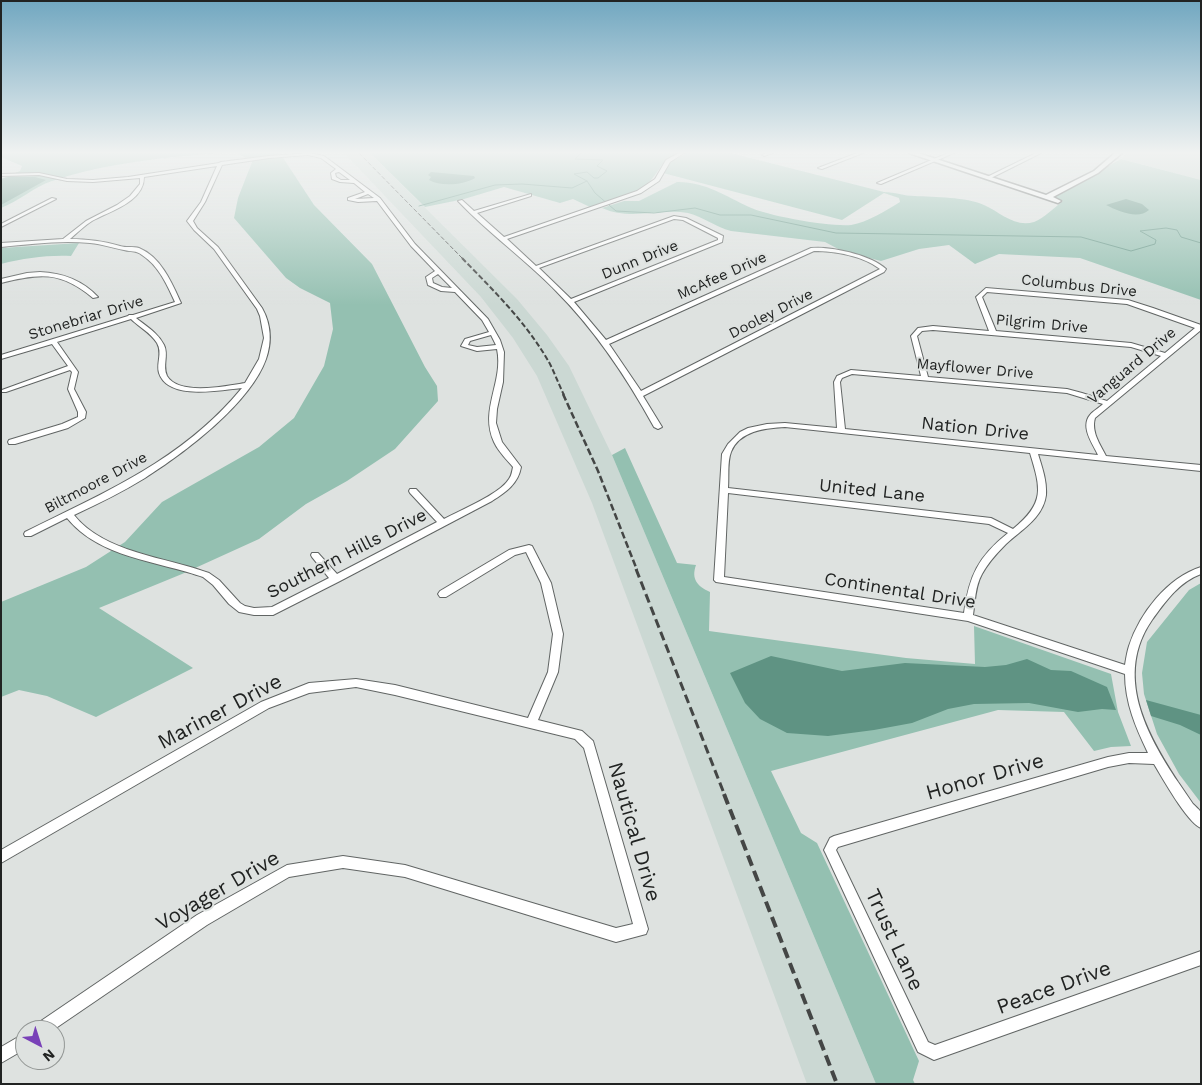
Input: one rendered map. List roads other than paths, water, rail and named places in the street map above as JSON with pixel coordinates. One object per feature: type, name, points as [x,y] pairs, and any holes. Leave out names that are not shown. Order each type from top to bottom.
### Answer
[{"type":"street","points":[[1,226],[45,204]]},
{"type":"street","points":[[1,245],[66,240],[88,222],[123,204]]},
{"type":"street","name":"Biltmoore Drive","points":[[28,534],[121,488],[172,456],[224,412],[247,385],[264,352],[267,340],[266,326],[260,309],[216,248],[209,239],[196,230],[190,221],[202,204]]},
{"type":"street","name":"Southern Hills Drive","points":[[68,514],[81,530],[100,542],[212,578],[235,605],[244,609],[273,610],[337,579],[501,492],[517,476],[517,467],[498,442],[492,423],[493,408],[500,382],[502,352],[485,318],[413,245],[381,204]]},
{"type":"street","points":[[463,204],[570,302],[605,343],[658,427]]},
{"type":"street","points":[[473,213],[502,204]]},
{"type":"street","points":[[502,239],[607,204]]},
{"type":"street","points":[[535,268],[670,218],[679,218],[700,227]]},
{"type":"street","name":"Dunn Drive","points":[[570,302],[722,239],[719,235],[700,227]]},
{"type":"street","name":"Stonebriar Drive","points":[[1,357],[178,303],[157,265],[142,252],[99,242],[66,240]]},
{"type":"street","name":"McAfee Drive","points":[[605,343],[809,251],[819,249],[852,256]]},
{"type":"street","name":"Dooley Drive","points":[[639,395],[883,269],[873,262],[852,256]]},
{"type":"street","points":[[438,272],[429,277],[430,284],[440,289],[456,290]]},
{"type":"street","points":[[1,281],[30,274],[56,274],[66,277],[86,288],[95,298]]},
{"type":"street","name":"Columbus Drive","points":[[994,333],[979,297],[986,290],[1122,301],[1145,307],[1200,327]]},
{"type":"street","points":[[141,313],[145,321],[142,324]]},
{"type":"street","points":[[131,316],[137,323],[142,324],[162,346],[164,352],[162,363],[163,375],[177,387],[224,389],[247,385]]},
{"type":"street","name":"Vanguard Drive","points":[[1103,457],[1090,430],[1089,424],[1092,417],[1200,327]]},
{"type":"street","name":"Pilgrim Drive","points":[[925,378],[914,336],[920,329],[934,328],[1131,345],[1166,355]]},
{"type":"street","points":[[493,334],[467,340],[464,346],[477,349],[499,347]]},
{"type":"street","points":[[12,442],[65,426],[81,418],[82,412],[71,389],[75,376],[72,367],[53,341]]},
{"type":"street","points":[[4,390],[72,367]]},
{"type":"street","name":"Mayflower Drive","points":[[839,377],[859,372],[1067,391],[1108,404]]},
{"type":"street","points":[[839,377],[837,382],[841,430]]},
{"type":"street","points":[[224,389],[226,392],[242,392]]},
{"type":"street","name":"Nation Drive","points":[[723,490],[726,454],[729,447],[747,431],[771,425],[841,430],[1201,468]]},
{"type":"street","points":[[968,617],[971,594],[978,573],[992,553],[1030,520],[1040,505],[1043,480],[1033,450]]},
{"type":"street","name":"United Lane","points":[[723,490],[991,521],[1014,533]]},
{"type":"street","name":"Continental Drive","points":[[723,490],[719,580],[968,617],[1128,670]]},
{"type":"street","points":[[413,491],[442,522]]},
{"type":"street","points":[[443,594],[512,552],[528,548],[546,583],[558,634],[553,672],[531,723]]},
{"type":"street","points":[[315,555],[337,579]]},
{"type":"street","points":[[1201,570],[1180,581],[1153,609],[1136,634],[1129,657],[1128,670],[1135,711],[1148,744],[1176,789],[1201,822]]},
{"type":"street","name":"Mariner Drive","points":[[1,857],[265,705],[309,688],[356,683],[395,690],[578,735],[589,745]]},
{"type":"street","name":"Nautical Drive","points":[[589,745],[640,929]]},
{"type":"street","name":"Honor Drive","points":[[830,850],[834,842],[1108,762],[1129,758],[1156,758]]},
{"type":"street","name":"Trust Lane","points":[[830,850],[923,1047]]},
{"type":"street","name":"Voyager Drive","points":[[55,1020],[202,920],[287,871],[343,862],[405,871],[616,934],[640,929]]},
{"type":"street","name":"Peace Drive","points":[[923,1047],[934,1053],[1201,958]]},
{"type":"street","points":[[1,1056],[15,1047]]},
{"type":"waterway","points":[[419,206],[428,204]]},
{"type":"waterway","points":[[607,204],[616,211],[654,213],[695,208],[720,215],[751,215],[836,233],[1081,237],[1131,251],[1155,244],[1156,240],[1140,231],[1166,228],[1177,230],[1181,237],[1201,243]]},
{"type":"railway","points":[[409,204],[463,259]]},
{"type":"railway","points":[[462,258],[509,308],[531,335],[550,364],[564,395]]},
{"type":"railway","points":[[563,394],[598,471],[637,570]]},
{"type":"railway","points":[[636,569],[725,796]]},
{"type":"railway","points":[[724,794],[837,1084]]}]
